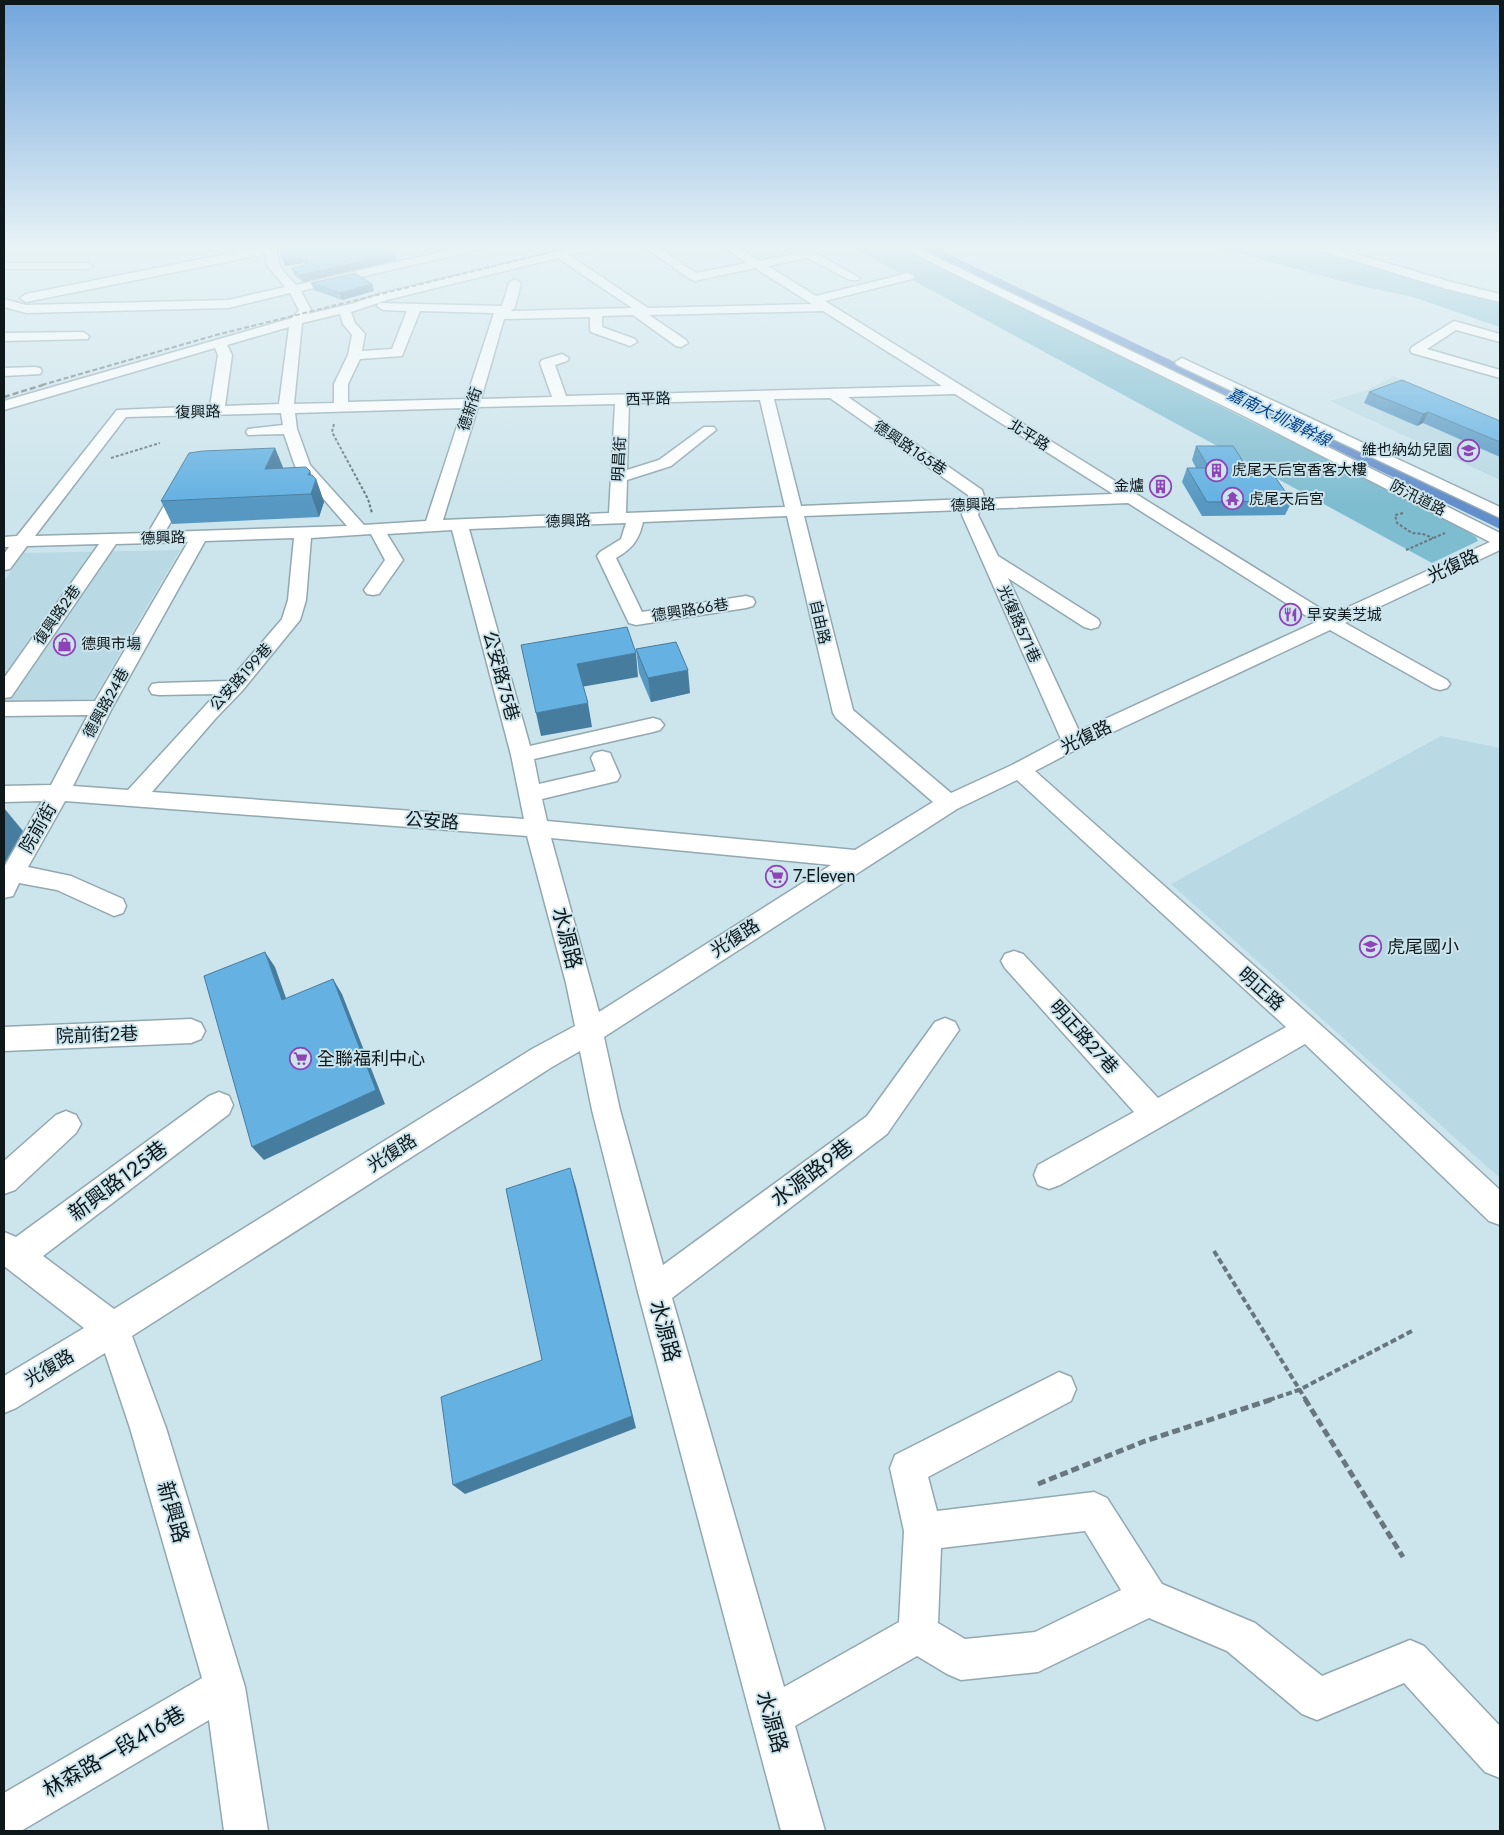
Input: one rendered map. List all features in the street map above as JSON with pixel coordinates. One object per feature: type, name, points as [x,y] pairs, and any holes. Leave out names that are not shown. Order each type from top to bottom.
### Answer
[{"type":"street","points":[[4,406],[99,375],[259,332]]},
{"type":"street","points":[[295,332],[286,408],[290,419],[290,429],[303,466],[368,530],[394,560],[373,590]]},
{"type":"street","points":[[340,407],[341,384],[355,355],[359,334],[357,332]]},
{"type":"street","points":[[355,355],[398,353],[406,332]]},
{"type":"street","name":"德新街","points":[[433,527],[434,517],[495,332]]},
{"type":"street","points":[[605,332],[630,342]]},
{"type":"street","points":[[666,332],[681,343]]},
{"type":"street","name":"北平路","points":[[863,332],[1330,623],[1440,684]]},
{"type":"street","name":"防汛道路","points":[[1080,332],[1248,413],[1500,542]]},
{"type":"street","points":[[1444,332],[1417,350],[1500,374]]},
{"type":"street","points":[[1477,332],[1500,338]]},
{"type":"street","points":[[4,337],[83,336]]},
{"type":"street","points":[[217,411],[225,355],[219,343]]},
{"type":"street","points":[[1169,356],[1500,513]]},
{"type":"street","points":[[561,401],[547,363],[562,358]]},
{"type":"street","points":[[4,372],[34,371]]},
{"type":"street","name":"西平路","points":[[286,408],[956,390]]},
{"type":"street","name":"自由路","points":[[766,394],[843,713],[949,803]]},
{"type":"street","name":"德興路165巷","points":[[834,394],[976,493],[972,506]]},
{"type":"street","name":"明昌街","points":[[622,399],[618,478],[626,519]]},
{"type":"street","name":"復興路","points":[[4,565],[12,542],[81,466],[122,413],[286,408]]},
{"type":"street","points":[[253,432],[290,429]]},
{"type":"street","points":[[618,478],[665,463],[710,430]]},
{"type":"street","points":[[282,460],[300,458]]},
{"type":"street","points":[[153,538],[192,471]]},
{"type":"street","name":"德興路","points":[[12,542],[303,533],[1132,498]]},
{"type":"street","name":"光復路571巷","points":[[972,506],[970,515],[1073,742]]},
{"type":"street","name":"德興路66巷","points":[[626,519],[631,540],[620,549],[606,556],[636,619],[746,602]]},
{"type":"street","name":"公安路75巷","points":[[459,525],[522,755],[537,828]]},
{"type":"street","name":"公安路199巷","points":[[133,799],[209,713],[235,687],[291,620],[297,600],[303,533]]},
{"type":"street","name":"德興路24巷","points":[[58,793],[102,708],[199,537]]},
{"type":"street","name":"復興路2巷","points":[[4,692],[111,539]]},
{"type":"street","name":"光復路","points":[[4,1396],[542,1058],[589,1032],[949,803],[1020,770],[1073,742],[1500,542]]},
{"type":"street","points":[[991,560],[1090,623]]},
{"type":"street","points":[[159,689],[235,687]]},
{"type":"street","points":[[4,709],[102,708]]},
{"type":"street","points":[[522,755],[653,725]]},
{"type":"street","points":[[530,794],[609,776],[602,758]]},
{"type":"street","name":"明正路","points":[[1020,770],[1306,1030],[1333,1052],[1500,1210]]},
{"type":"street","name":"公安路","points":[[4,794],[58,793],[537,828],[859,859]]},
{"type":"street","name":"院前街","points":[[8,881],[58,793]]},
{"type":"street","name":"水源路","points":[[537,828],[576,974],[606,1110],[654,1292],[803,1831]]},
{"type":"street","points":[[8,881],[62,882],[114,906]]},
{"type":"street","name":"明正路27巷","points":[[1014,961],[1154,1114]]},
{"type":"street","name":"水源路9巷","points":[[654,1292],[877,1125],[945,1030]]},
{"type":"street","points":[[1049,1175],[1154,1114],[1306,1030]]},
{"type":"street","name":"院前街2巷","points":[[4,1039],[191,1032]]},
{"type":"street","name":"新興路125巷","points":[[10,1252],[219,1105]]},
{"type":"street","points":[[4,1180],[66,1124]]},
{"type":"street","points":[[10,1252],[113,1329]]},
{"type":"street","name":"新興路","points":[[113,1329],[148,1428],[225,1687],[246,1831]]},
{"type":"street","points":[[918,1633],[923,1530],[908,1468],[1059,1389]]},
{"type":"street","points":[[923,1530],[1094,1511],[1148,1598],[1241,1637],[1317,1699],[1410,1660],[1500,1757]]},
{"type":"street","points":[[918,1633],[961,1660],[1038,1652],[1148,1598]]},
{"type":"street","points":[[771,1717],[918,1633]]},
{"type":"street","name":"林森路一段416巷","points":[[4,1817],[225,1687]]},
{"type":"path","points":[[340,407],[332,432],[368,499],[368,530]]},
{"type":"path","points":[[81,466],[160,443]]},
{"type":"path","points":[[1409,513],[1395,515],[1395,522],[1412,533],[1423,534],[1433,538]]},
{"type":"path","points":[[1214,1251],[1403,1557]]},
{"type":"path","points":[[1034,1486],[1145,1441],[1299,1390],[1412,1331]]},
{"type":"shaded area","points":[[1007,332],[1070,332],[1455,523],[1476,537],[1478,541],[1432,563]]},
{"type":"shaded area","name":"維也納幼兒園","points":[[1394,376],[1500,420],[1500,480],[1330,401],[1367,390]]},
{"type":"shaded area","name":"德興市場","points":[[180,550],[89,707],[4,711],[4,581],[24,553]]},
{"type":"shaded area","name":"虎尾國小","points":[[1441,736],[1500,748],[1500,1178],[1171,884]]},
{"type":"building","points":[[1402,380],[1500,421],[1500,442],[1428,412],[1423,414],[1369,392]]},
{"type":"building","points":[[1196,446],[1233,446],[1247,467],[1268,467],[1292,501],[1207,502],[1187,468],[1209,468]]},
{"type":"building","points":[[275,448],[265,469],[306,467],[310,471],[308,475],[312,475],[316,479],[311,494],[161,501],[189,453]]},
{"type":"building","points":[[627,627],[636,653],[577,664],[588,703],[536,713],[521,645]]},
{"type":"building","points":[[676,642],[688,670],[648,678],[636,649]]},
{"type":"building","name":"全聯福利中心","points":[[265,952],[282,1000],[333,979],[376,1090],[252,1147],[204,976]]},
{"type":"building","points":[[570,1168],[632,1416],[453,1485],[441,1397],[542,1360],[506,1189]]},
{"type":"waterway","name":"嘉南大圳濁幹線","points":[[1100,332],[1500,524]]},
{"type":"railway","points":[[42,385],[230,332]]},
{"type":"railway","points":[[4,397],[46,384]]},
{"type":"place","name":"維也納幼兒園","points":[[1468,450]]},
{"type":"place","name":"虎尾天后宮香客大樓","points":[[1216,470]]},
{"type":"place","name":"金爐","points":[[1160,486]]},
{"type":"place","name":"虎尾天后宮","points":[[1233,499]]},
{"type":"place","name":"早安美芝城","points":[[1291,615]]},
{"type":"place","name":"德興市場","points":[[65,644]]},
{"type":"place","name":"7-Eleven","points":[[777,876]]},
{"type":"place","name":"虎尾國小","points":[[1371,947]]},
{"type":"place","name":"全聯福利中心","points":[[301,1059]]}]
